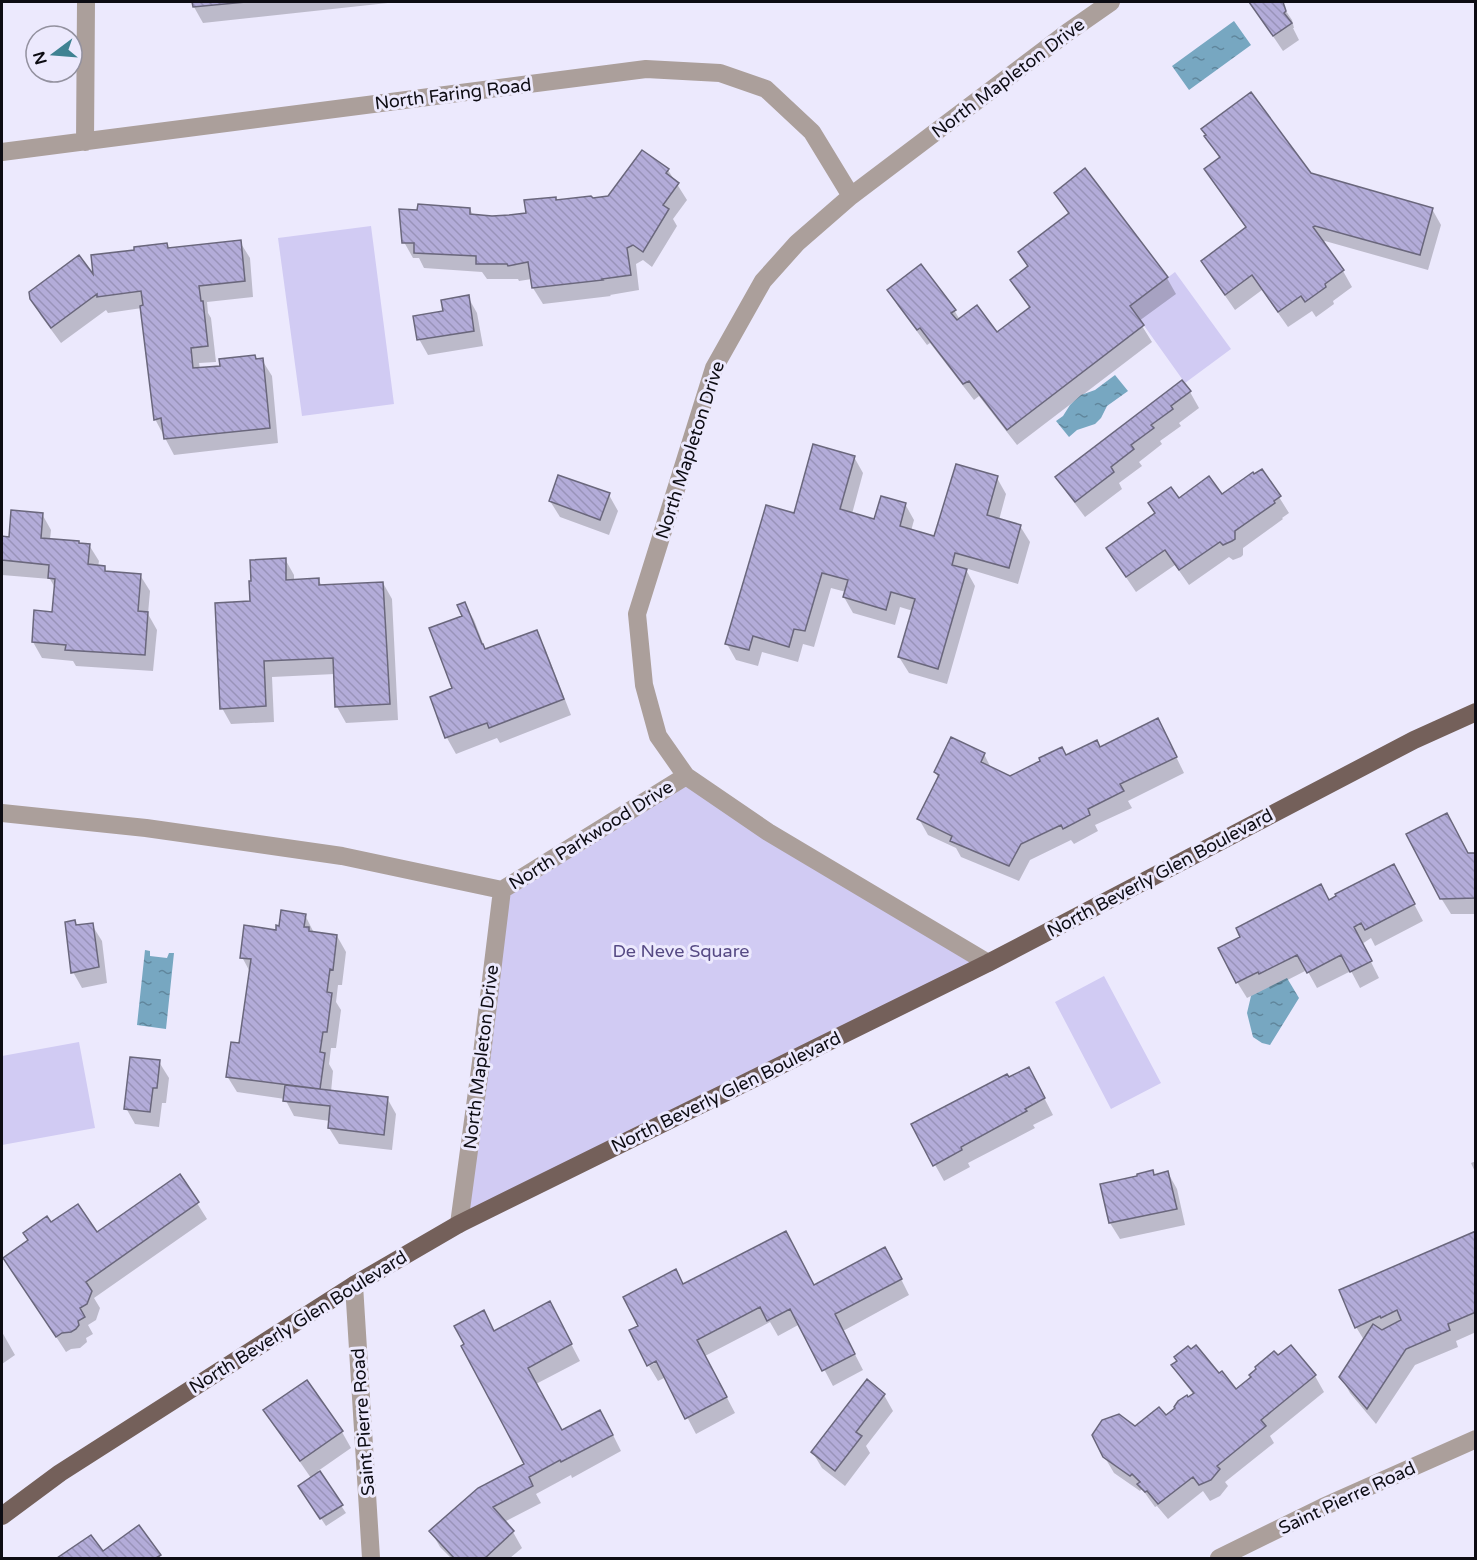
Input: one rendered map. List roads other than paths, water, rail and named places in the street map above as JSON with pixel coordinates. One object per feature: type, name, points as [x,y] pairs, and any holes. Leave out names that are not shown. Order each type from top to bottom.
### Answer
[{"type":"main road","name":"North Beverly Glen Boulevard","points":[[2,1516],[60,1473],[354,1286],[459,1224],[988,963],[1414,740],[1476,712]]},
{"type":"street","points":[[85,142],[86,2]]},
{"type":"street","name":"North Mapleton Drive","points":[[686,776],[658,736],[644,685],[637,614],[714,368],[763,281],[797,243],[851,196],[1111,2]]},
{"type":"street","name":"North Faring Road","points":[[2,152],[646,69],[720,73],[766,89],[812,132],[851,196]]},
{"type":"street","name":"North Parkwood Drive","points":[[2,813],[146,828],[342,856],[502,890],[686,776],[768,832],[988,963]]},
{"type":"street","name":"North Mapleton Drive","points":[[459,1224],[502,890]]},
{"type":"street","name":"Saint Pierre Road","points":[[354,1286],[371,1558]]},
{"type":"street","name":"Saint Pierre Road","points":[[1219,1558],[1323,1507],[1476,1439]]},
{"type":"water","points":[[1234,21],[1251,45],[1189,90],[1172,66]]},
{"type":"water","points":[[1115,375],[1128,391],[1107,406],[1095,424],[1077,430],[1069,437],[1056,421],[1081,395],[1095,390]]},
{"type":"water","points":[[145,950],[150,951],[150,956],[167,958],[169,953],[174,953],[166,1029],[137,1025]]},
{"type":"water","points":[[1287,978],[1299,998],[1270,1045],[1262,1043],[1253,1037],[1247,1013],[1251,996]]},
{"type":"park label","name":"De Neve Square","points":[[681,951]]}]
